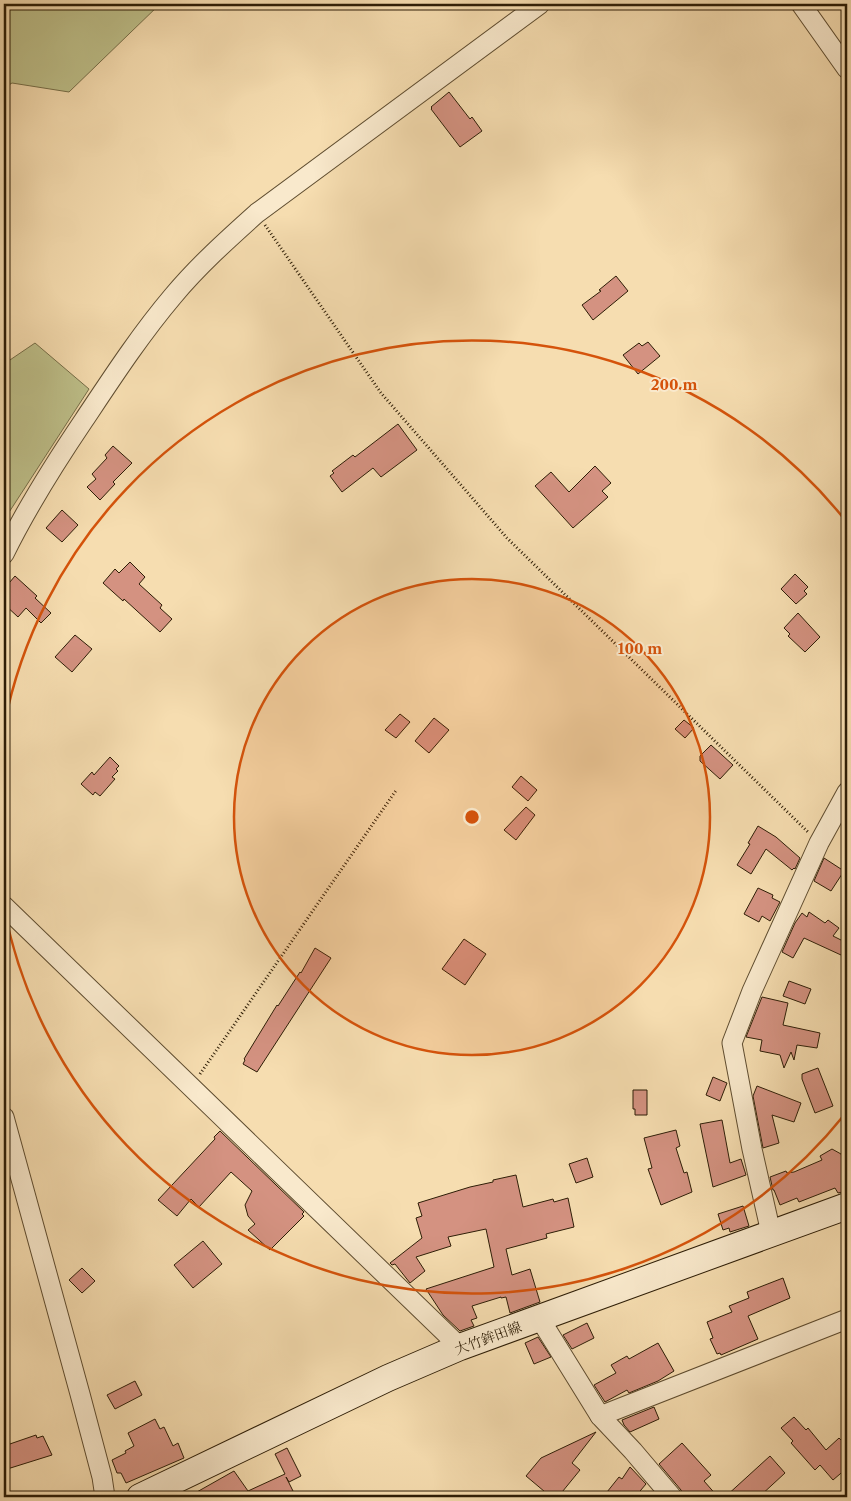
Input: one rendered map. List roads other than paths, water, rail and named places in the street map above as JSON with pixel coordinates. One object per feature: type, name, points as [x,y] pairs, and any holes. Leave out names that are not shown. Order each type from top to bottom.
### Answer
[{"type":"main road","name":"大竹鉾田線","points":[[140,1497],[388,1378],[460,1347],[847,1206]]},
{"type":"street","points":[[4,554],[27,509],[128,355],[173,295],[224,242],[257,213],[540,4]]},
{"type":"street","points":[[801,4],[847,69]]},
{"type":"street","points":[[771,1233],[752,1149],[732,1043],[752,991],[819,843],[847,792]]},
{"type":"street","points":[[4,906],[460,1347]]},
{"type":"street","points":[[4,1116],[92,1440],[105,1497]]},
{"type":"street","points":[[540,1319],[600,1416],[634,1451],[672,1497]]},
{"type":"street","points":[[600,1416],[847,1319]]}]
